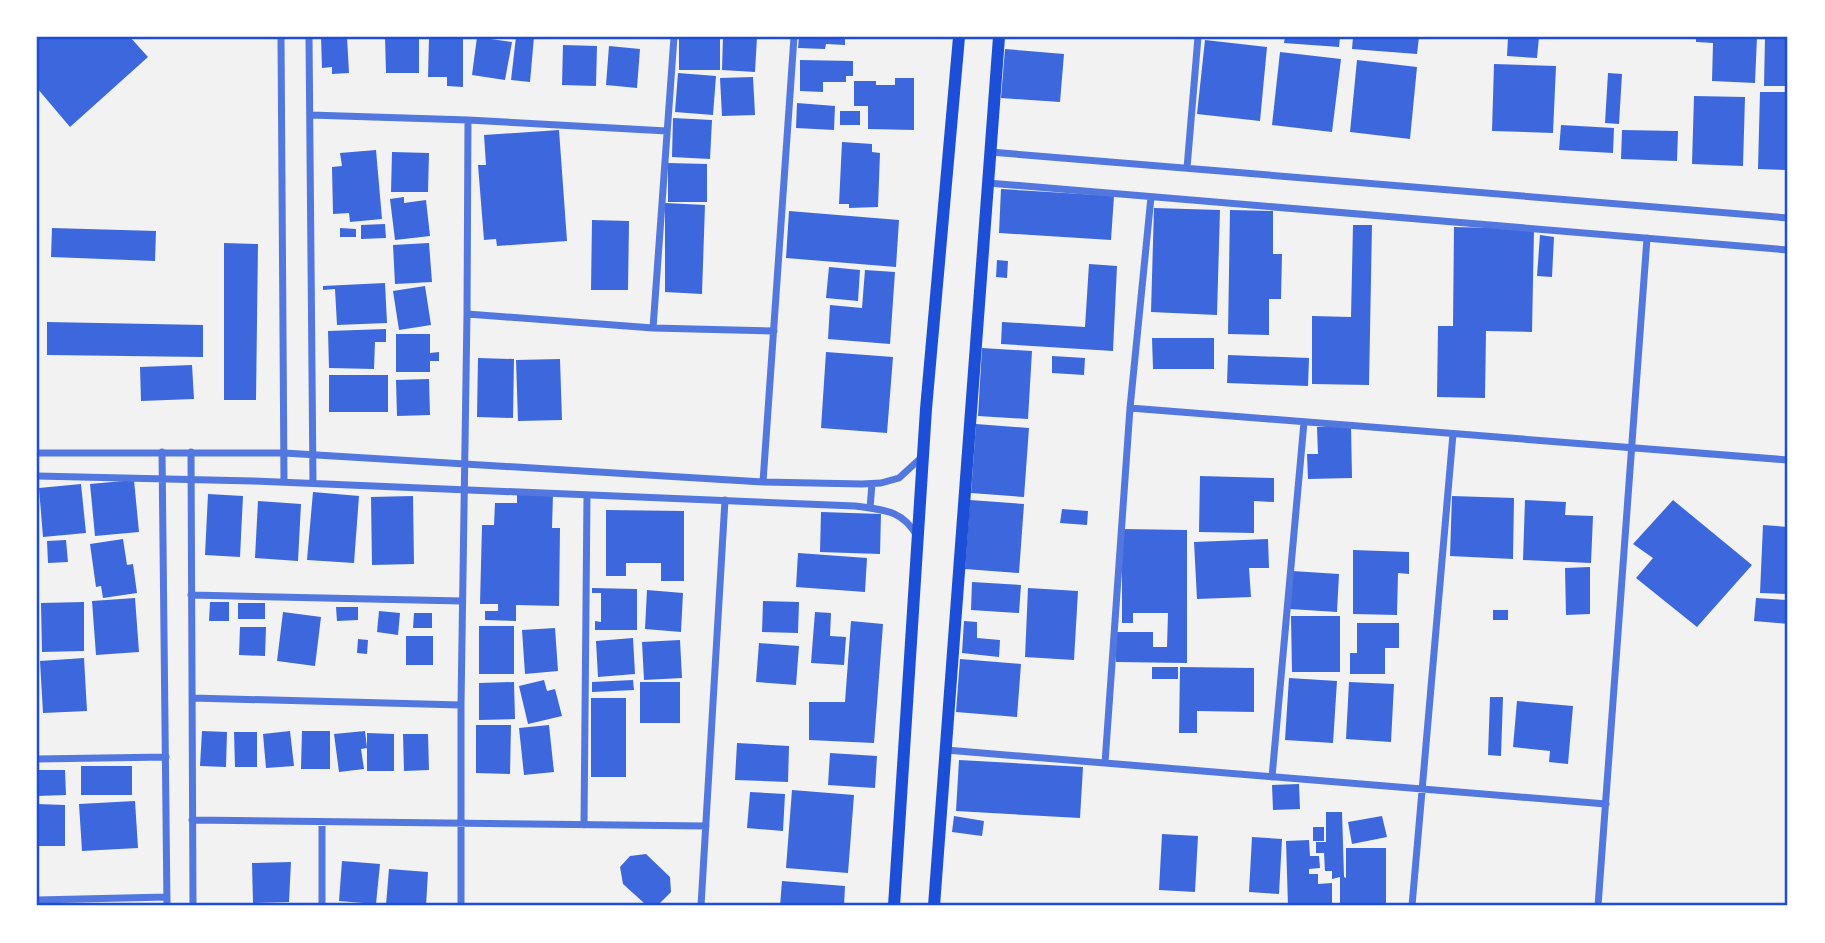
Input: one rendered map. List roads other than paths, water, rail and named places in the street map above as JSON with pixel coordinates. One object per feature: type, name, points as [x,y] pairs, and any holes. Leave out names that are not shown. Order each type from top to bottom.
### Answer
[{"type":"highway","points":[[894,906],[917,536],[959,37]]},
{"type":"highway","points":[[934,906],[999,37]]},
{"type":"street","points":[[281,37],[284,482]]},
{"type":"street","points":[[309,37],[313,483]]},
{"type":"street","points":[[653,328],[674,37]]},
{"type":"street","points":[[763,482],[794,37]]},
{"type":"street","points":[[1187,168],[1198,37]]},
{"type":"street","points":[[310,115],[667,131]]},
{"type":"street","points":[[461,906],[468,121]]},
{"type":"street","points":[[990,152],[1788,218]]},
{"type":"street","points":[[988,183],[1788,250]]},
{"type":"street","points":[[1105,763],[1129,408],[1151,197]]},
{"type":"street","points":[[1598,906],[1647,238]]},
{"type":"street","points":[[467,314],[653,328],[774,331]]},
{"type":"street","points":[[1129,408],[1788,460]]},
{"type":"street","points":[[1272,777],[1304,422]]},
{"type":"street","points":[[1412,906],[1453,434]]},
{"type":"street","points":[[162,452],[167,906]]},
{"type":"street","points":[[191,452],[192,906]]},
{"type":"street","points":[[37,453],[313,454],[763,482],[872,484],[898,478],[923,457]]},
{"type":"street","points":[[37,476],[313,483],[870,508],[897,514],[912,526],[917,536]]},
{"type":"street","points":[[870,508],[872,484]]},
{"type":"street","points":[[584,825],[587,495]]},
{"type":"street","points":[[701,906],[725,500]]},
{"type":"street","points":[[191,594],[462,601]]},
{"type":"street","points":[[192,698],[461,705]]},
{"type":"street","points":[[946,750],[1606,804]]},
{"type":"street","points":[[37,760],[166,757]]},
{"type":"street","points":[[192,820],[706,826]]},
{"type":"street","points":[[322,822],[322,906]]},
{"type":"street","points":[[37,906],[37,900],[167,897]]}]
